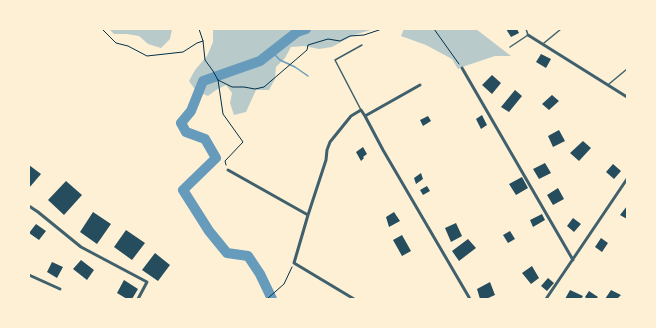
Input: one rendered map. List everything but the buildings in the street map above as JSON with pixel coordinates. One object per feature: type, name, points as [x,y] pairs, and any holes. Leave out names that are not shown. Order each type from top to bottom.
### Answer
[{"type":"street","points":[[528,35],[627,97]]},
{"type":"street","points":[[462,68],[573,260]]},
{"type":"street","points":[[365,116],[420,85]]},
{"type":"street","points":[[354,299],[294,263],[326,160],[330,142],[351,116],[361,110],[470,299]]},
{"type":"street","points":[[228,170],[308,215]]},
{"type":"street","points":[[546,299],[627,179]]},
{"type":"street","points":[[29,206],[81,247],[147,282],[138,299]]},
{"type":"street","points":[[29,275],[60,289]]},
{"type":"lane","points":[[510,47],[528,35],[526,29]]},
{"type":"lane","points":[[543,45],[561,29]]},
{"type":"lane","points":[[361,110],[335,60],[362,44]]},
{"type":"lane","points":[[608,85],[627,68]]},
{"type":"path","points":[[102,29],[116,43],[128,46],[147,56],[184,52],[197,43],[203,41]]},
{"type":"path","points":[[199,29],[203,41],[206,60],[218,80],[223,114],[243,142],[225,161],[228,170]]},
{"type":"path","points":[[218,80],[232,87],[255,89],[264,87],[307,50],[308,45],[328,40],[340,41],[350,36],[364,35],[382,29],[394,29]]},
{"type":"path","points":[[434,29],[462,68]]},
{"type":"path","points":[[267,299],[284,284],[294,263]]},
{"type":"shaded area","points":[[109,29],[172,29],[170,39],[161,48],[148,44],[139,36],[114,34]]},
{"type":"shaded area","points":[[213,29],[374,29],[354,35],[332,47],[319,49],[304,46],[291,47],[285,58],[276,67],[275,79],[269,90],[256,90],[246,112],[234,115],[230,103],[232,93],[226,85],[208,96],[196,91],[189,81],[195,70],[207,56],[213,42]]},
{"type":"shaded area","points":[[404,29],[476,29],[511,56],[495,56],[458,69],[452,59],[426,45],[401,36]]},
{"type":"waterway","points":[[272,299],[260,274],[248,256],[227,253],[209,231],[183,190],[216,158],[205,139],[186,132],[181,123],[191,111],[203,81],[260,61],[297,32],[306,29]]},
{"type":"waterway","points":[[272,52],[280,60],[295,67],[308,76]]}]
